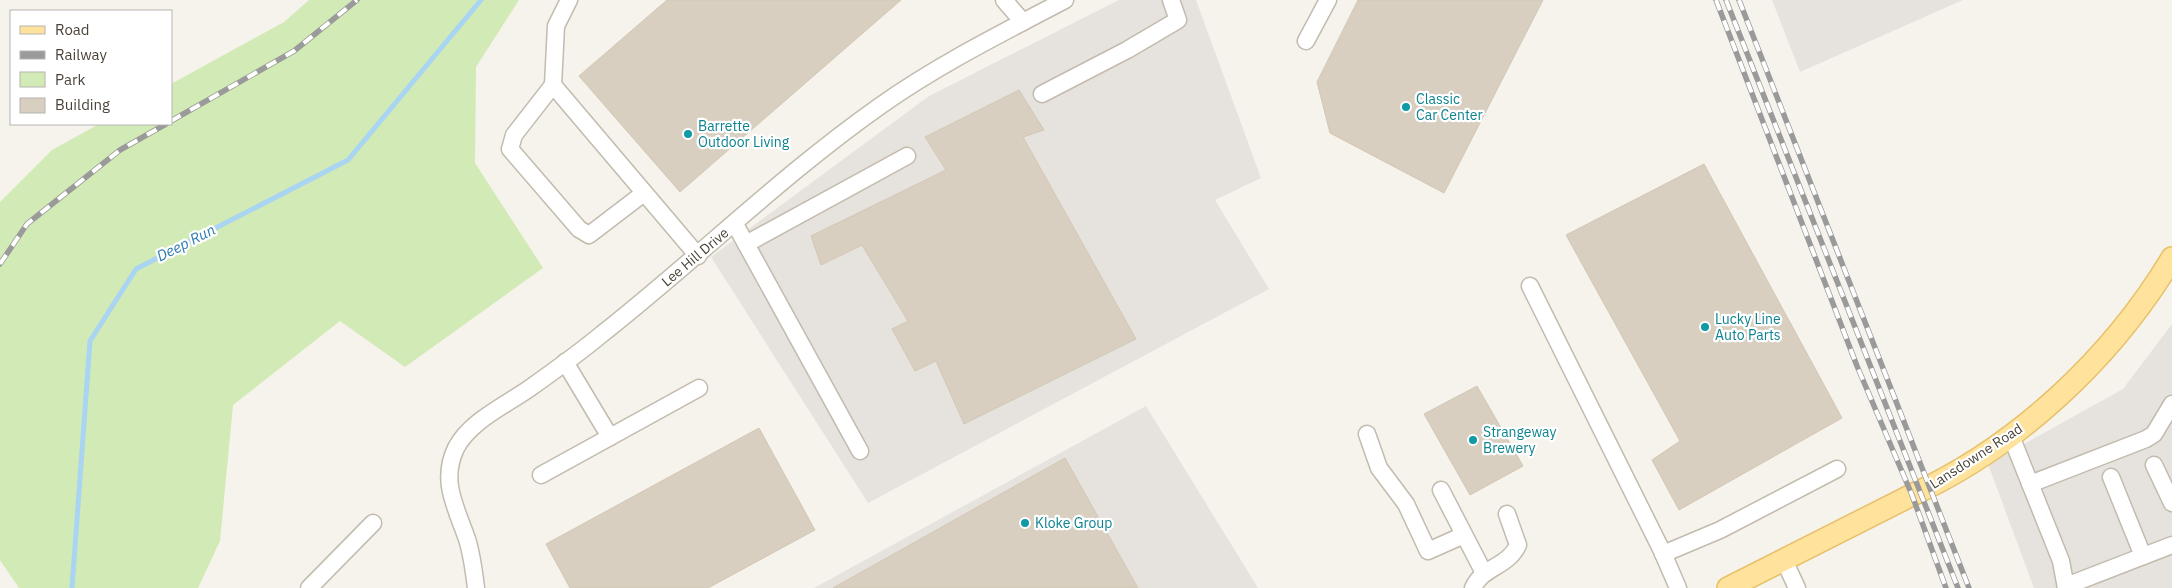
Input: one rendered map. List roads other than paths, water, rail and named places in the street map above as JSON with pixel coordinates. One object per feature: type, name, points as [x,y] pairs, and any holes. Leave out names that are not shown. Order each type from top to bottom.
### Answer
[{"type":"main road","name":"Lansdowne Road","points":[[1728,588],[1912,495],[1931,488],[2010,436],[2068,386],[2106,348],[2130,320],[2172,258]]},
{"type":"street","points":[[569,0],[556,26],[553,85],[514,135],[510,149],[579,229],[589,235],[644,193]]},
{"type":"street","points":[[1004,0],[1023,22]]},
{"type":"street","name":"Lee Hill Drive","points":[[476,588],[467,540],[450,495],[450,466],[456,448],[474,426],[565,362],[698,256],[830,144],[880,106],[953,59],[1065,0]]},
{"type":"street","points":[[1042,94],[1127,50],[1178,20],[1171,0]]},
{"type":"street","points":[[1306,41],[1328,0]]},
{"type":"street","points":[[553,85],[698,256]]},
{"type":"street","points":[[746,244],[907,156]]},
{"type":"street","points":[[735,224],[860,451]]},
{"type":"street","points":[[1530,286],[1678,588]]},
{"type":"street","points":[[565,362],[610,437]]},
{"type":"street","points":[[541,475],[699,388]]},
{"type":"street","points":[[2030,484],[2146,439],[2154,434],[2172,404]]},
{"type":"street","points":[[1368,434],[1379,468],[1406,504],[1428,551],[1464,535]]},
{"type":"street","points":[[2010,436],[2061,560],[2066,587],[2172,545]]},
{"type":"street","points":[[2154,465],[2172,503]]},
{"type":"street","points":[[1663,554],[1720,530],[1837,468]]},
{"type":"street","points":[[2111,477],[2143,556]]},
{"type":"street","points":[[1441,490],[1484,573]]},
{"type":"street","points":[[1473,588],[1484,573],[1506,562],[1518,545],[1507,514]]},
{"type":"street","points":[[309,588],[373,523]]},
{"type":"street","points":[[1784,560],[1796,588]]},
{"type":"waterway","name":"Deep Run","points":[[72,588],[90,341],[136,269],[348,160],[481,0]]},
{"type":"railway","points":[[172,120],[294,51],[357,0]]},
{"type":"railway","points":[[1716,0],[1857,366],[1912,495],[1946,588]]},
{"type":"railway","points":[[1726,0],[1958,588]]},
{"type":"railway","points":[[1739,0],[1969,588]]},
{"type":"railway","points":[[0,264],[27,224],[120,150],[164,125]]},
{"type":"place","name":"Classic Car Center","points":[[1406,107]]},
{"type":"place","name":"Barrette Outdoor Living","points":[[688,134]]},
{"type":"place","name":"Lucky Line Auto Parts","points":[[1705,327]]},
{"type":"place","name":"Strangeway Brewery","points":[[1473,440]]},
{"type":"place","name":"Kloke Group","points":[[1025,523]]}]
